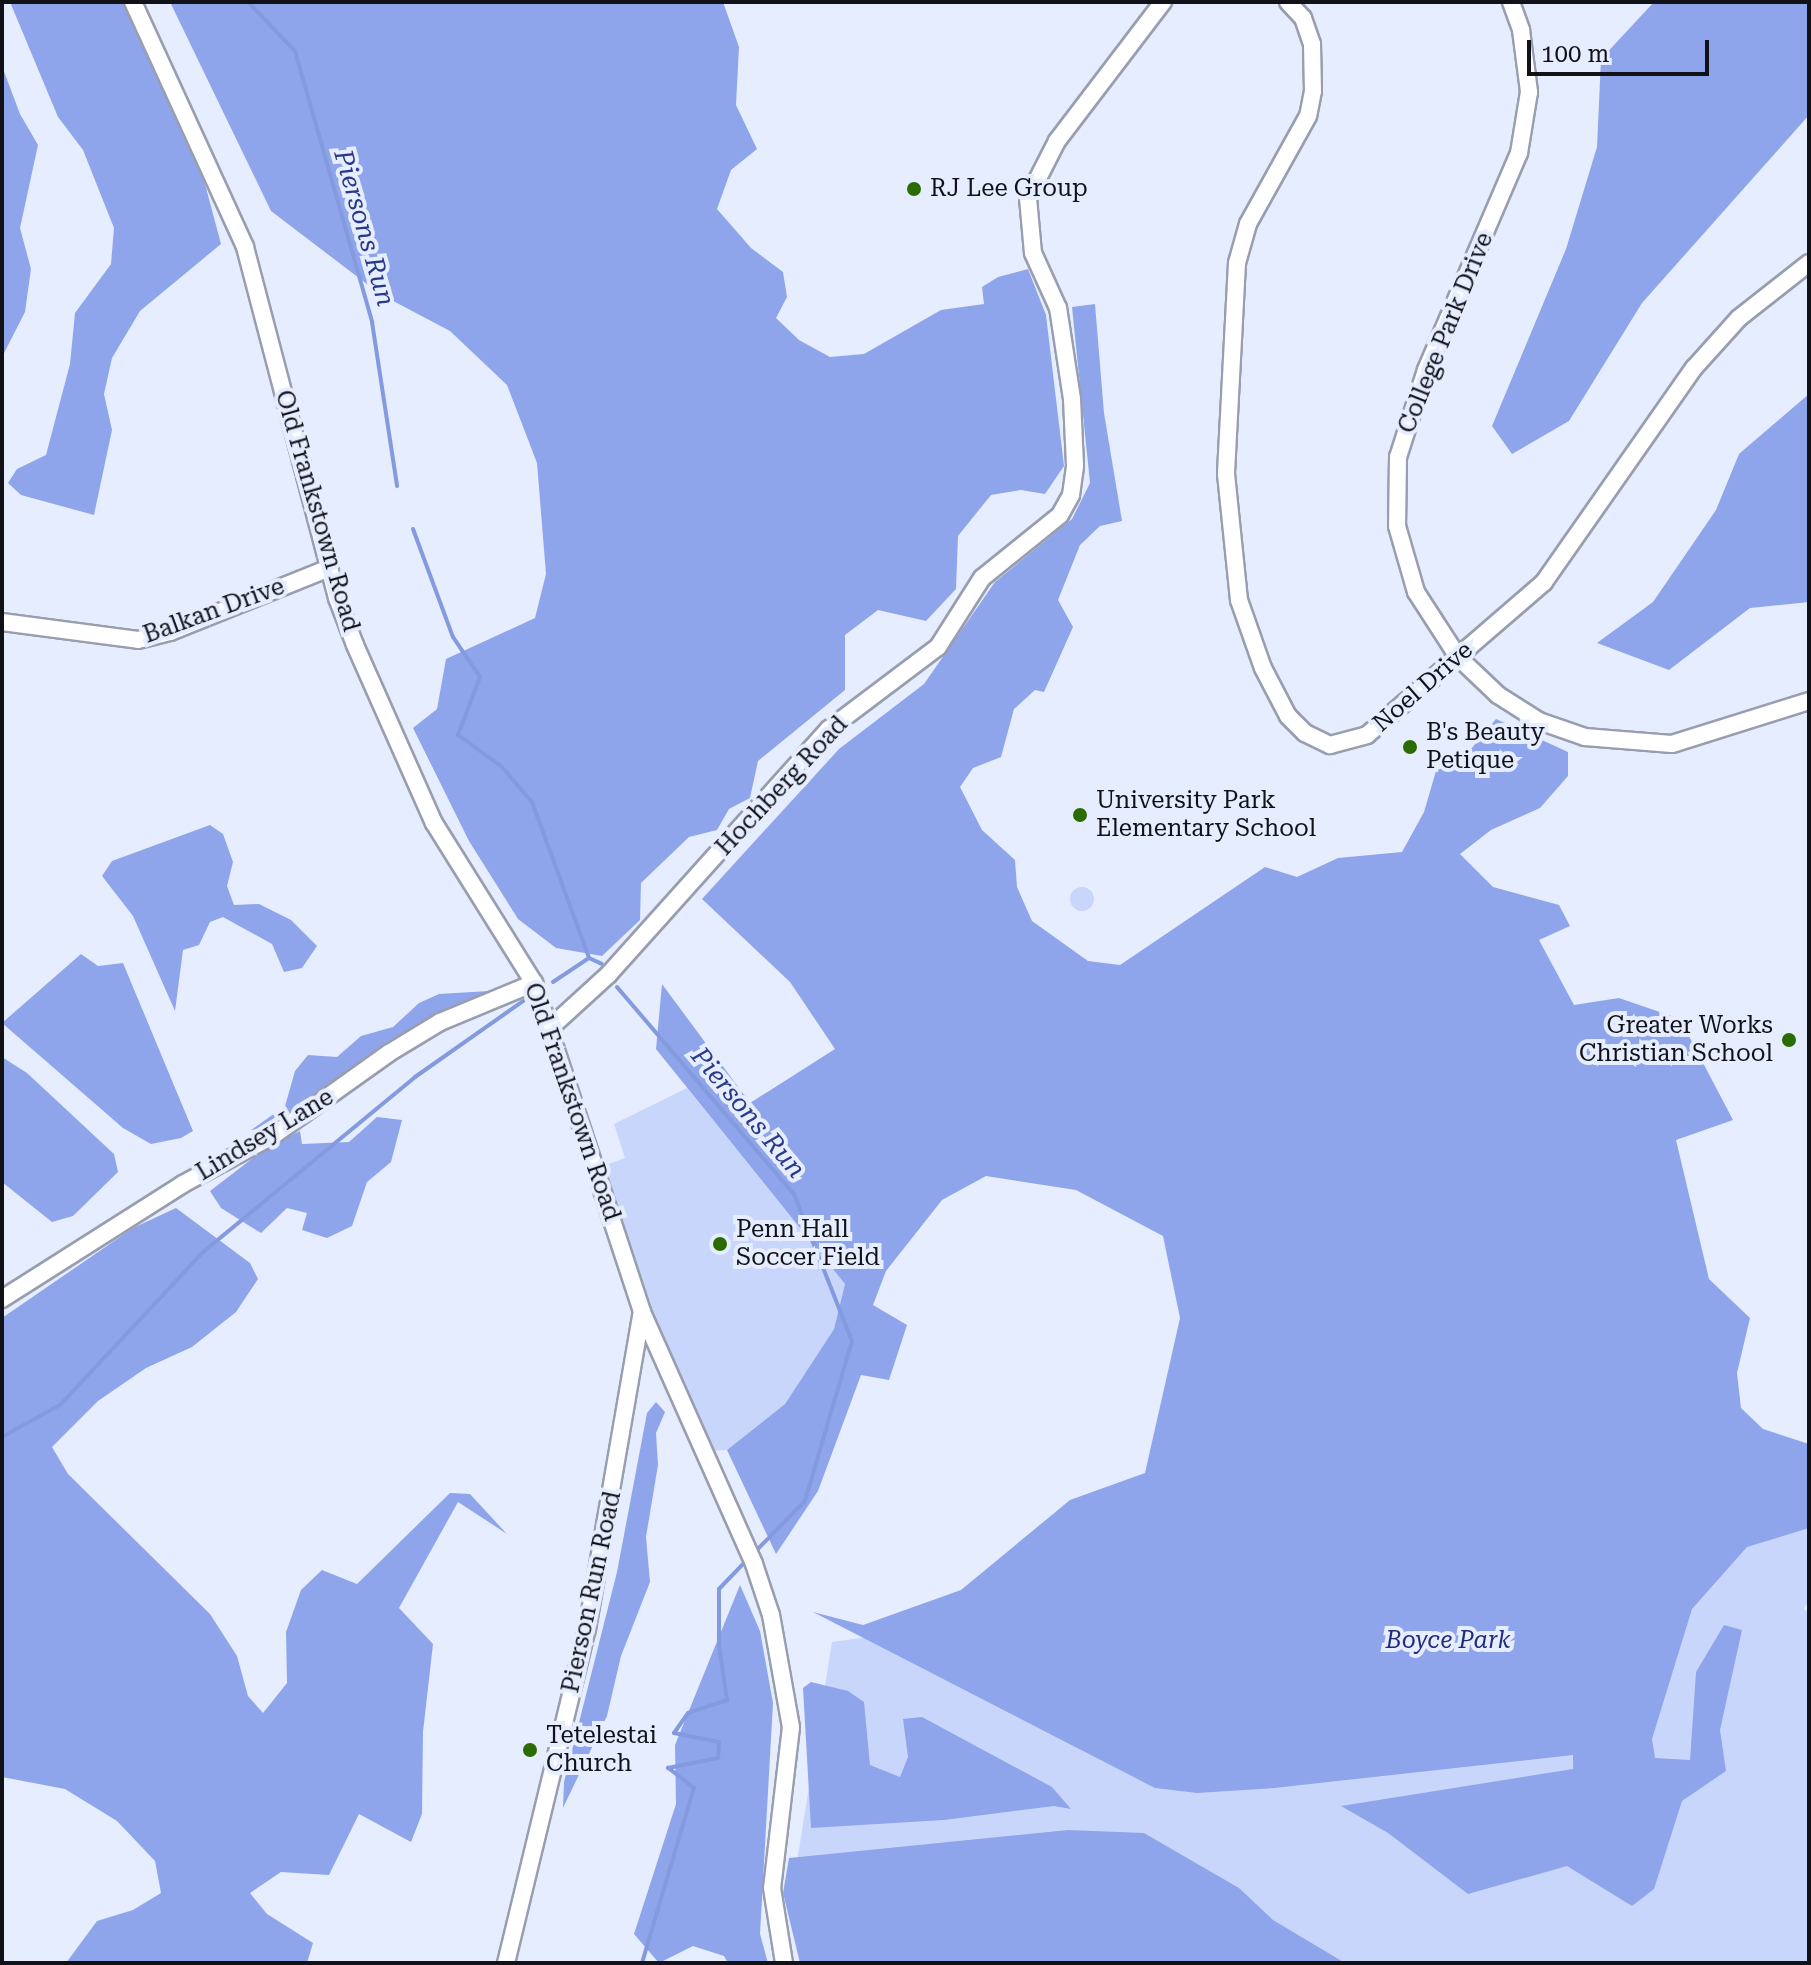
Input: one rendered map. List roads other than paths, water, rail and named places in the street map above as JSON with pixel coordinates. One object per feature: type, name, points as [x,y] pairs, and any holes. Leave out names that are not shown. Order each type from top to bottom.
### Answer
[{"type":"street","name":"Old Frankstown Road","points":[[133,2],[245,247],[329,568],[355,645],[434,823],[534,983],[551,1027],[642,1312],[751,1557],[771,1615],[791,1727],[772,1888],[784,1963]]},
{"type":"street","name":"Hochberg Road","points":[[551,1027],[609,974],[829,729],[938,647],[982,578],[1060,515],[1071,495],[1075,465],[1072,399],[1058,308],[1033,253],[1028,198],[1057,141],[1163,2]]},
{"type":"street","name":"Noel Drive","points":[[1288,2],[1303,18],[1315,67],[1308,116],[1248,224],[1237,263],[1226,474],[1239,600],[1288,716],[1305,733],[1330,745],[1367,735],[1544,582],[1570,553],[1694,368],[1739,318],[1809,263]]},
{"type":"street","name":"College Park Drive","points":[[1511,2],[1521,30],[1529,92],[1519,153],[1408,417],[1396,475],[1397,526],[1409,571],[1430,619],[1458,657],[1498,695],[1539,721],[1612,742],[1672,744],[1809,701]]},
{"type":"street","name":"Balkan Drive","points":[[2,622],[138,640],[170,632],[329,568]]},
{"type":"street","name":"Lindsey Lane","points":[[2,1299],[183,1184],[274,1135],[440,1022],[534,983]]},
{"type":"street","name":"Pierson Run Road","points":[[506,1963],[587,1629],[642,1312]]},
{"type":"waterway","name":"Piersons Run","points":[[248,2],[295,51],[372,322],[397,486]]},
{"type":"waterway","name":"Piersons Run","points":[[413,529],[453,637],[480,677],[458,735],[501,766],[532,802],[589,958],[602,964]]},
{"type":"waterway","points":[[553,982],[589,958]]},
{"type":"waterway","name":"Piersons Run","points":[[617,987],[794,1194],[852,1341],[805,1501],[753,1554]]},
{"type":"waterway","points":[[2,1437],[60,1405],[203,1252],[415,1077],[523,1001]]},
{"type":"waterway","name":"Piersons Run","points":[[642,1963],[694,1788],[668,1768],[718,1758],[719,1742],[674,1733],[688,1713],[727,1700],[719,1645],[719,1589],[747,1560]]},
{"type":"place","name":"RJ Lee Group","points":[[914,189]]},
{"type":"place","name":"B's Beauty Petique","points":[[1410,747]]},
{"type":"place","name":"University Park Elementary School","points":[[1080,815]]},
{"type":"place","name":"Greater Works Christian School","points":[[1789,1040]]},
{"type":"place","name":"Penn Hall Soccer Field","points":[[720,1244]]},
{"type":"place","name":"Tetelestai Church","points":[[530,1750]]},
{"type":"park label","name":"Boyce Park","points":[[1448,1641]]}]
